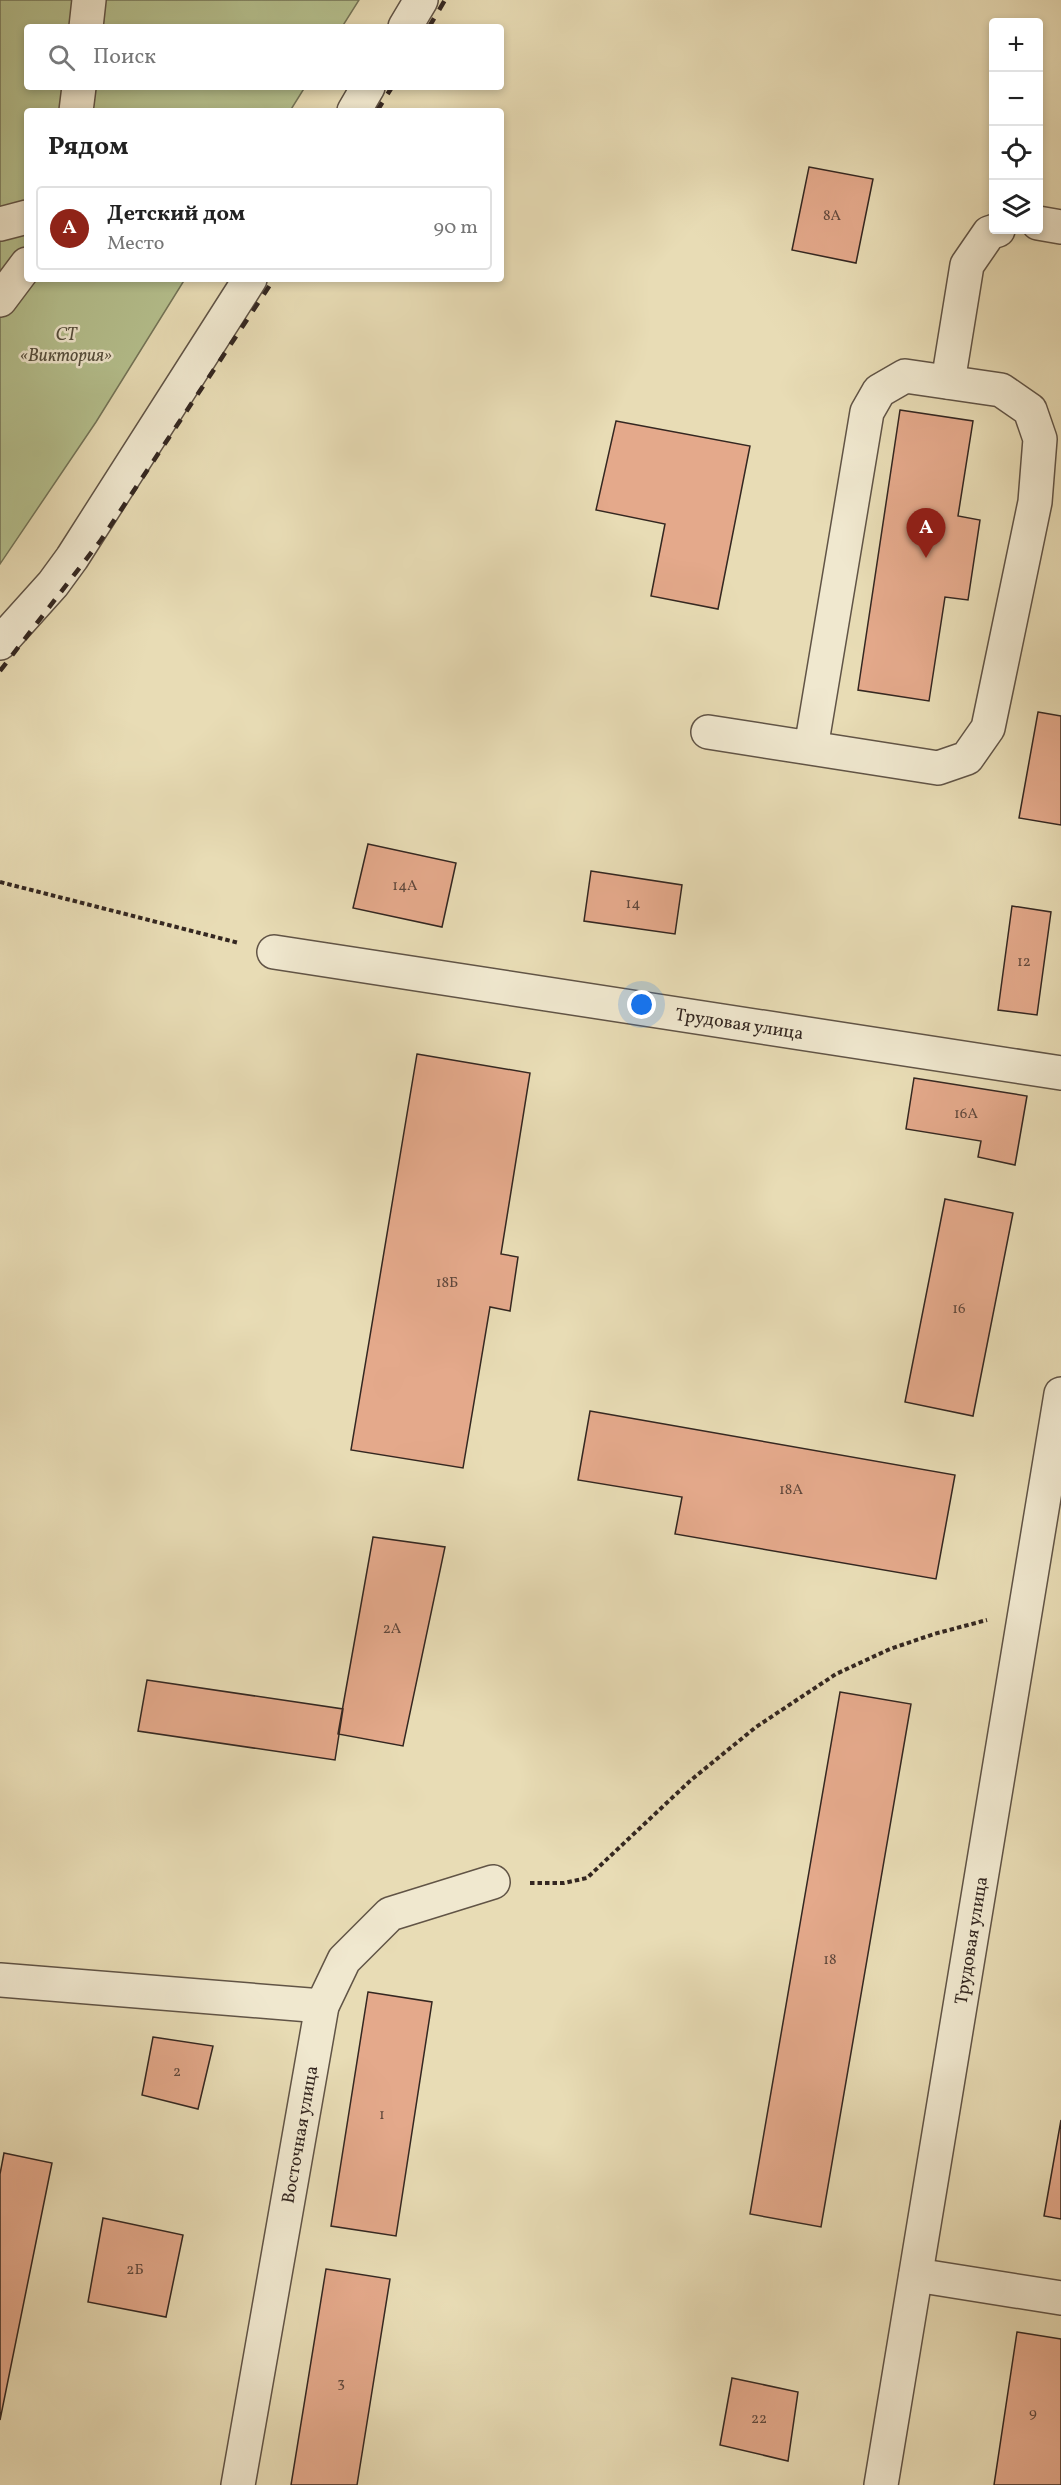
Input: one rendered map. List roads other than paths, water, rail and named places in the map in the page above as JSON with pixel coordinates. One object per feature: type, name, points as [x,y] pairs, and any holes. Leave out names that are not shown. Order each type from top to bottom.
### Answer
[{"type":"street","points":[[86,24],[89,0]]},
{"type":"street","points":[[407,24],[421,0]]},
{"type":"street","points":[[76,108],[79,90]]},
{"type":"street","points":[[356,108],[366,90]]},
{"type":"street","points":[[0,224],[24,218]]},
{"type":"street","points":[[1043,224],[1061,227]]},
{"type":"street","points":[[948,382],[968,265],[989,233]]},
{"type":"street","points":[[0,300],[24,268]]},
{"type":"street","points":[[0,643],[53,584],[72,558],[248,282]]},
{"type":"street","points":[[708,732],[938,768],[967,758],[988,728],[1048,504],[1040,439],[1030,410],[1001,390],[905,376],[879,391],[867,412],[811,748]]},
{"type":"street","name":"Трудовая улица","points":[[274,952],[1061,1072]]},
{"type":"street","name":"Трудовая улица","points":[[881,2485],[1061,1394]]},
{"type":"street","name":"Восточная улица","points":[[238,2485],[322,2006],[344,1960],[390,1914],[493,1882]]},
{"type":"street","points":[[0,1980],[322,2006]]},
{"type":"street","points":[[916,2275],[1061,2298]]},
{"type":"railway","points":[[431,24],[445,0]]},
{"type":"railway","points":[[379,108],[390,90]]},
{"type":"railway","points":[[0,671],[101,540],[272,282]]},
{"type":"place","name":"Детский дом","points":[[926,558]]},
{"type":"park label","name":"СТ «Виктория»","points":[[66,344]]}]
